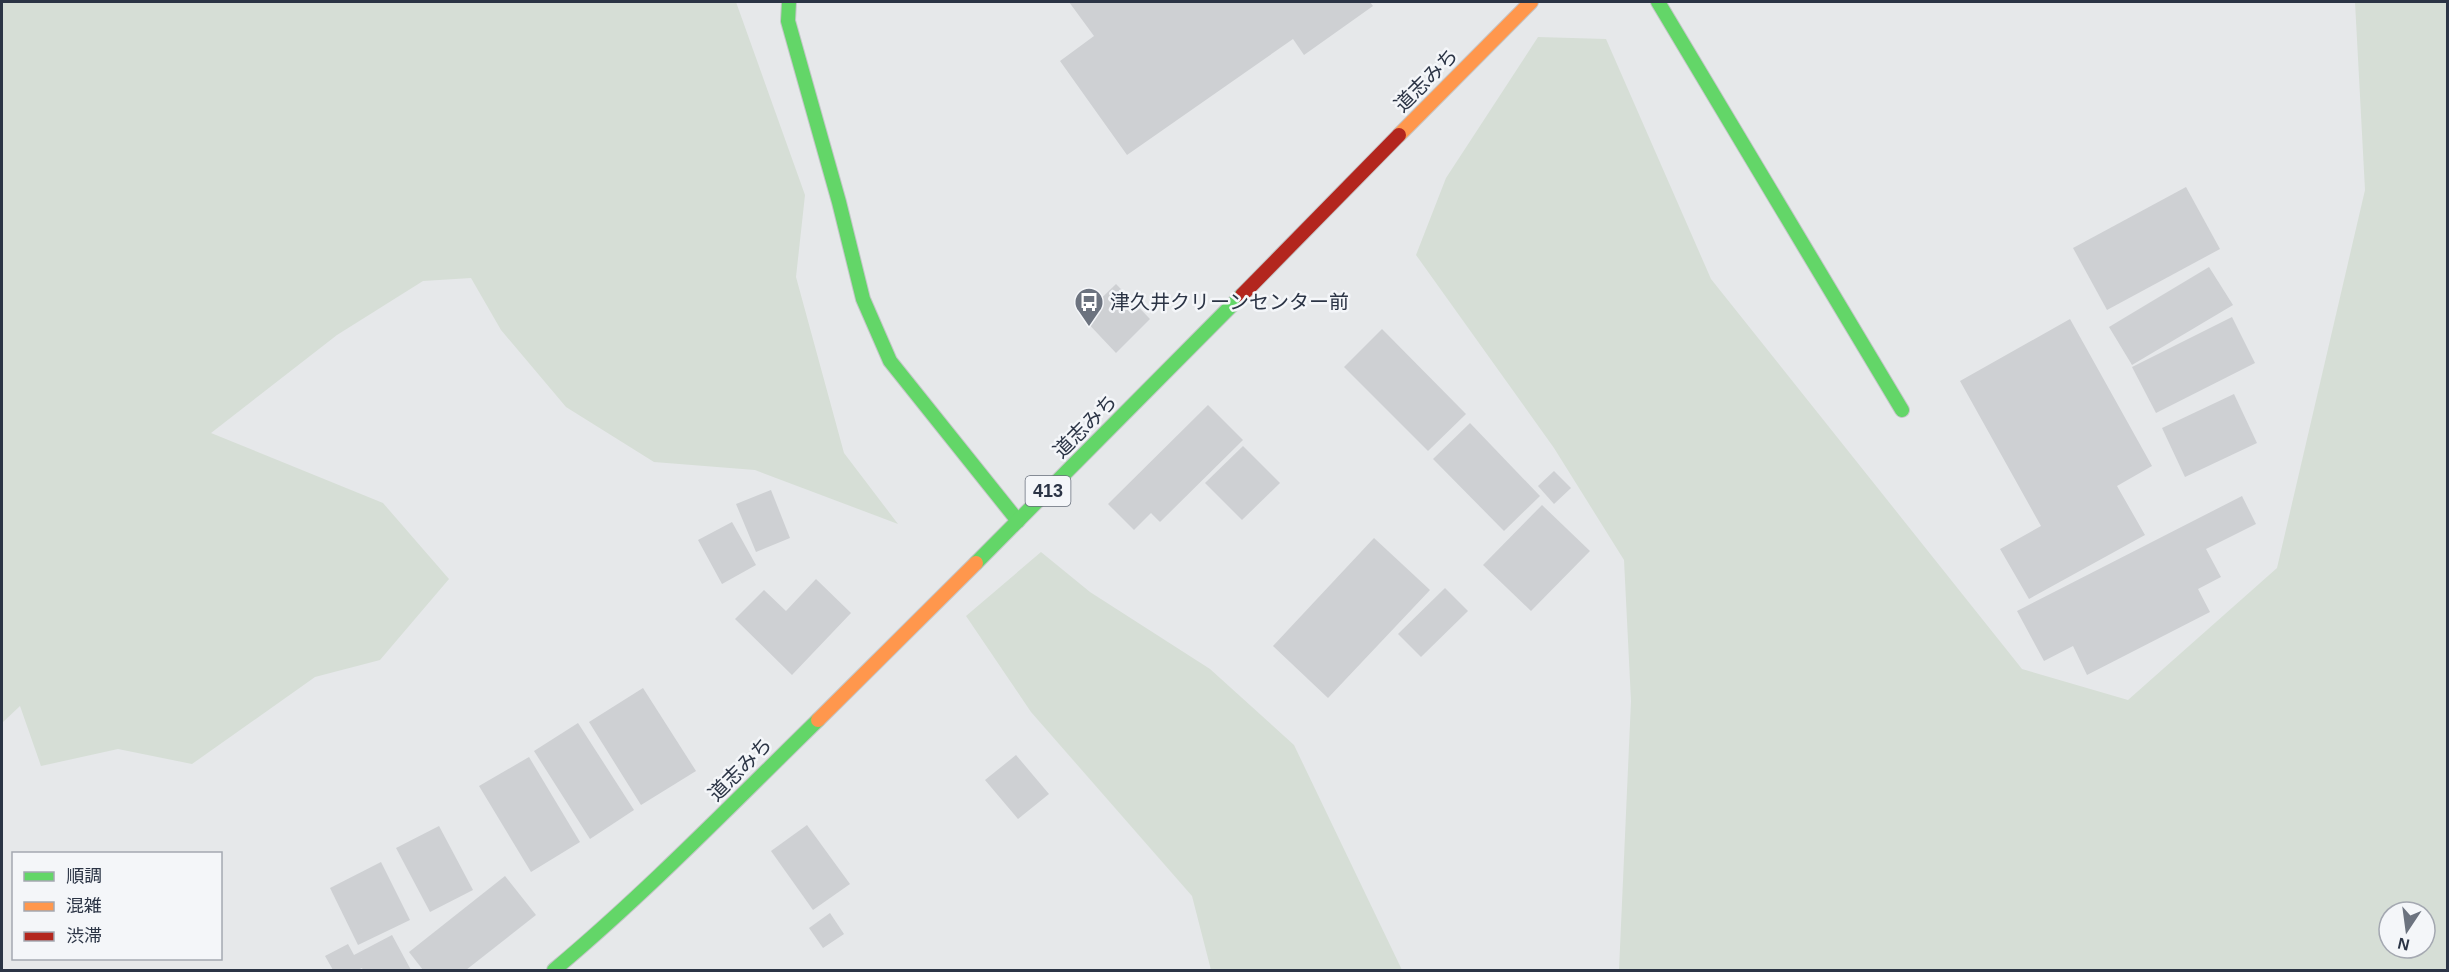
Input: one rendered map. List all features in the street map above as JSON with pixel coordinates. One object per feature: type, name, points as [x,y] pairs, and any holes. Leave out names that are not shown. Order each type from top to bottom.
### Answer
[{"type":"main road","points":[[789,2],[788,21],[839,202],[863,299],[890,361],[1018,521]]},
{"type":"main road","name":"道志みち","points":[[554,970],[603,929],[664,872],[1018,521],[1531,2]]},
{"type":"main road","points":[[1658,2],[1902,410]]},
{"type":"shaded area","points":[[2,2],[736,2],[805,195],[796,277],[844,453],[898,524],[755,470],[654,462],[566,407],[501,330],[471,278],[423,281],[337,335],[211,433],[383,503],[449,579],[380,660],[315,677],[192,764],[118,749],[41,766],[20,706],[2,723]]},
{"type":"shaded area","points":[[2355,2],[2447,2],[2447,970],[1619,970],[1631,701],[1624,560],[1554,448],[1416,255],[1446,178],[1538,37],[1606,39],[1711,279],[2022,669],[2128,700],[2277,568],[2365,190]]},
{"type":"shaded area","points":[[1041,552],[1090,592],[1210,669],[1294,745],[1402,970],[1211,970],[1192,896],[1031,712],[966,616]]},
{"type":"building","points":[[1069,2],[1370,2],[1373,6],[1304,55],[1293,39],[1127,155],[1060,61],[1094,36]]},
{"type":"building","points":[[2186,187],[2220,249],[2107,310],[2073,248]]},
{"type":"building","points":[[2209,267],[2233,305],[2132,365],[2109,327]]},
{"type":"building","points":[[1116,284],[1150,319],[1116,353],[1082,317]]},
{"type":"building","points":[[2232,317],[2255,363],[2156,413],[2132,367]]},
{"type":"building","points":[[2070,319],[2152,466],[2117,486],[2145,535],[2029,599],[2000,549],[2041,526],[1960,381]]},
{"type":"building","points":[[1382,329],[1466,414],[1428,451],[1344,367]]},
{"type":"building","points":[[2234,394],[2257,443],[2185,477],[2162,428]]},
{"type":"building","points":[[1208,405],[1243,440],[1160,522],[1151,513],[1134,530],[1108,504]]},
{"type":"building","points":[[1470,423],[1540,496],[1504,531],[1433,459]]},
{"type":"building","points":[[1243,446],[1280,483],[1242,520],[1205,483]]},
{"type":"building","points":[[1554,471],[1571,488],[1554,504],[1538,486]]},
{"type":"building","points":[[771,490],[790,538],[756,552],[736,504]]},
{"type":"building","points":[[2242,496],[2256,524],[2206,549],[2221,577],[2198,589],[2210,612],[2087,675],[2073,646],[2044,661],[2017,611]]},
{"type":"building","points":[[1542,505],[1590,551],[1531,611],[1483,565]]},
{"type":"building","points":[[732,522],[756,565],[722,584],[698,540]]},
{"type":"building","points":[[1374,538],[1430,590],[1328,698],[1273,646]]},
{"type":"building","points":[[816,579],[851,613],[792,675],[735,619],[764,590],[786,611]]},
{"type":"building","points":[[1445,588],[1468,611],[1421,657],[1398,634]]},
{"type":"building","points":[[643,688],[696,771],[641,805],[589,722]]},
{"type":"building","points":[[578,723],[634,810],[590,839],[534,751]]},
{"type":"building","points":[[1016,755],[1049,794],[1018,819],[985,780]]},
{"type":"building","points":[[529,757],[580,842],[531,872],[479,786]]},
{"type":"building","points":[[807,825],[850,884],[813,910],[771,851]]},
{"type":"building","points":[[439,826],[473,890],[430,912],[396,848]]},
{"type":"building","points":[[381,862],[410,920],[358,945],[330,888]]},
{"type":"building","points":[[505,876],[536,915],[466,970],[423,970],[409,952]]},
{"type":"building","points":[[830,913],[844,934],[823,948],[809,928]]},
{"type":"building","points":[[392,935],[411,970],[363,970],[362,968],[333,970],[325,956],[348,944],[354,955]]},
{"type":"traffic: fast","points":[[789,2],[788,21],[839,202],[863,299],[890,361],[1018,521]]},
{"type":"traffic: fast","points":[[1658,2],[1902,410]]},
{"type":"traffic: fast","points":[[976,563],[1242,295]]},
{"type":"traffic: fast","points":[[554,970],[655,879],[818,720]]},
{"type":"traffic: slow","points":[[1399,135],[1531,2]]},
{"type":"traffic: slow","points":[[818,720],[976,563]]},
{"type":"traffic: jam","points":[[1242,295],[1399,135]]},
{"type":"place","name":"津久井クリーンセンター前","points":[[1089,328]]}]
